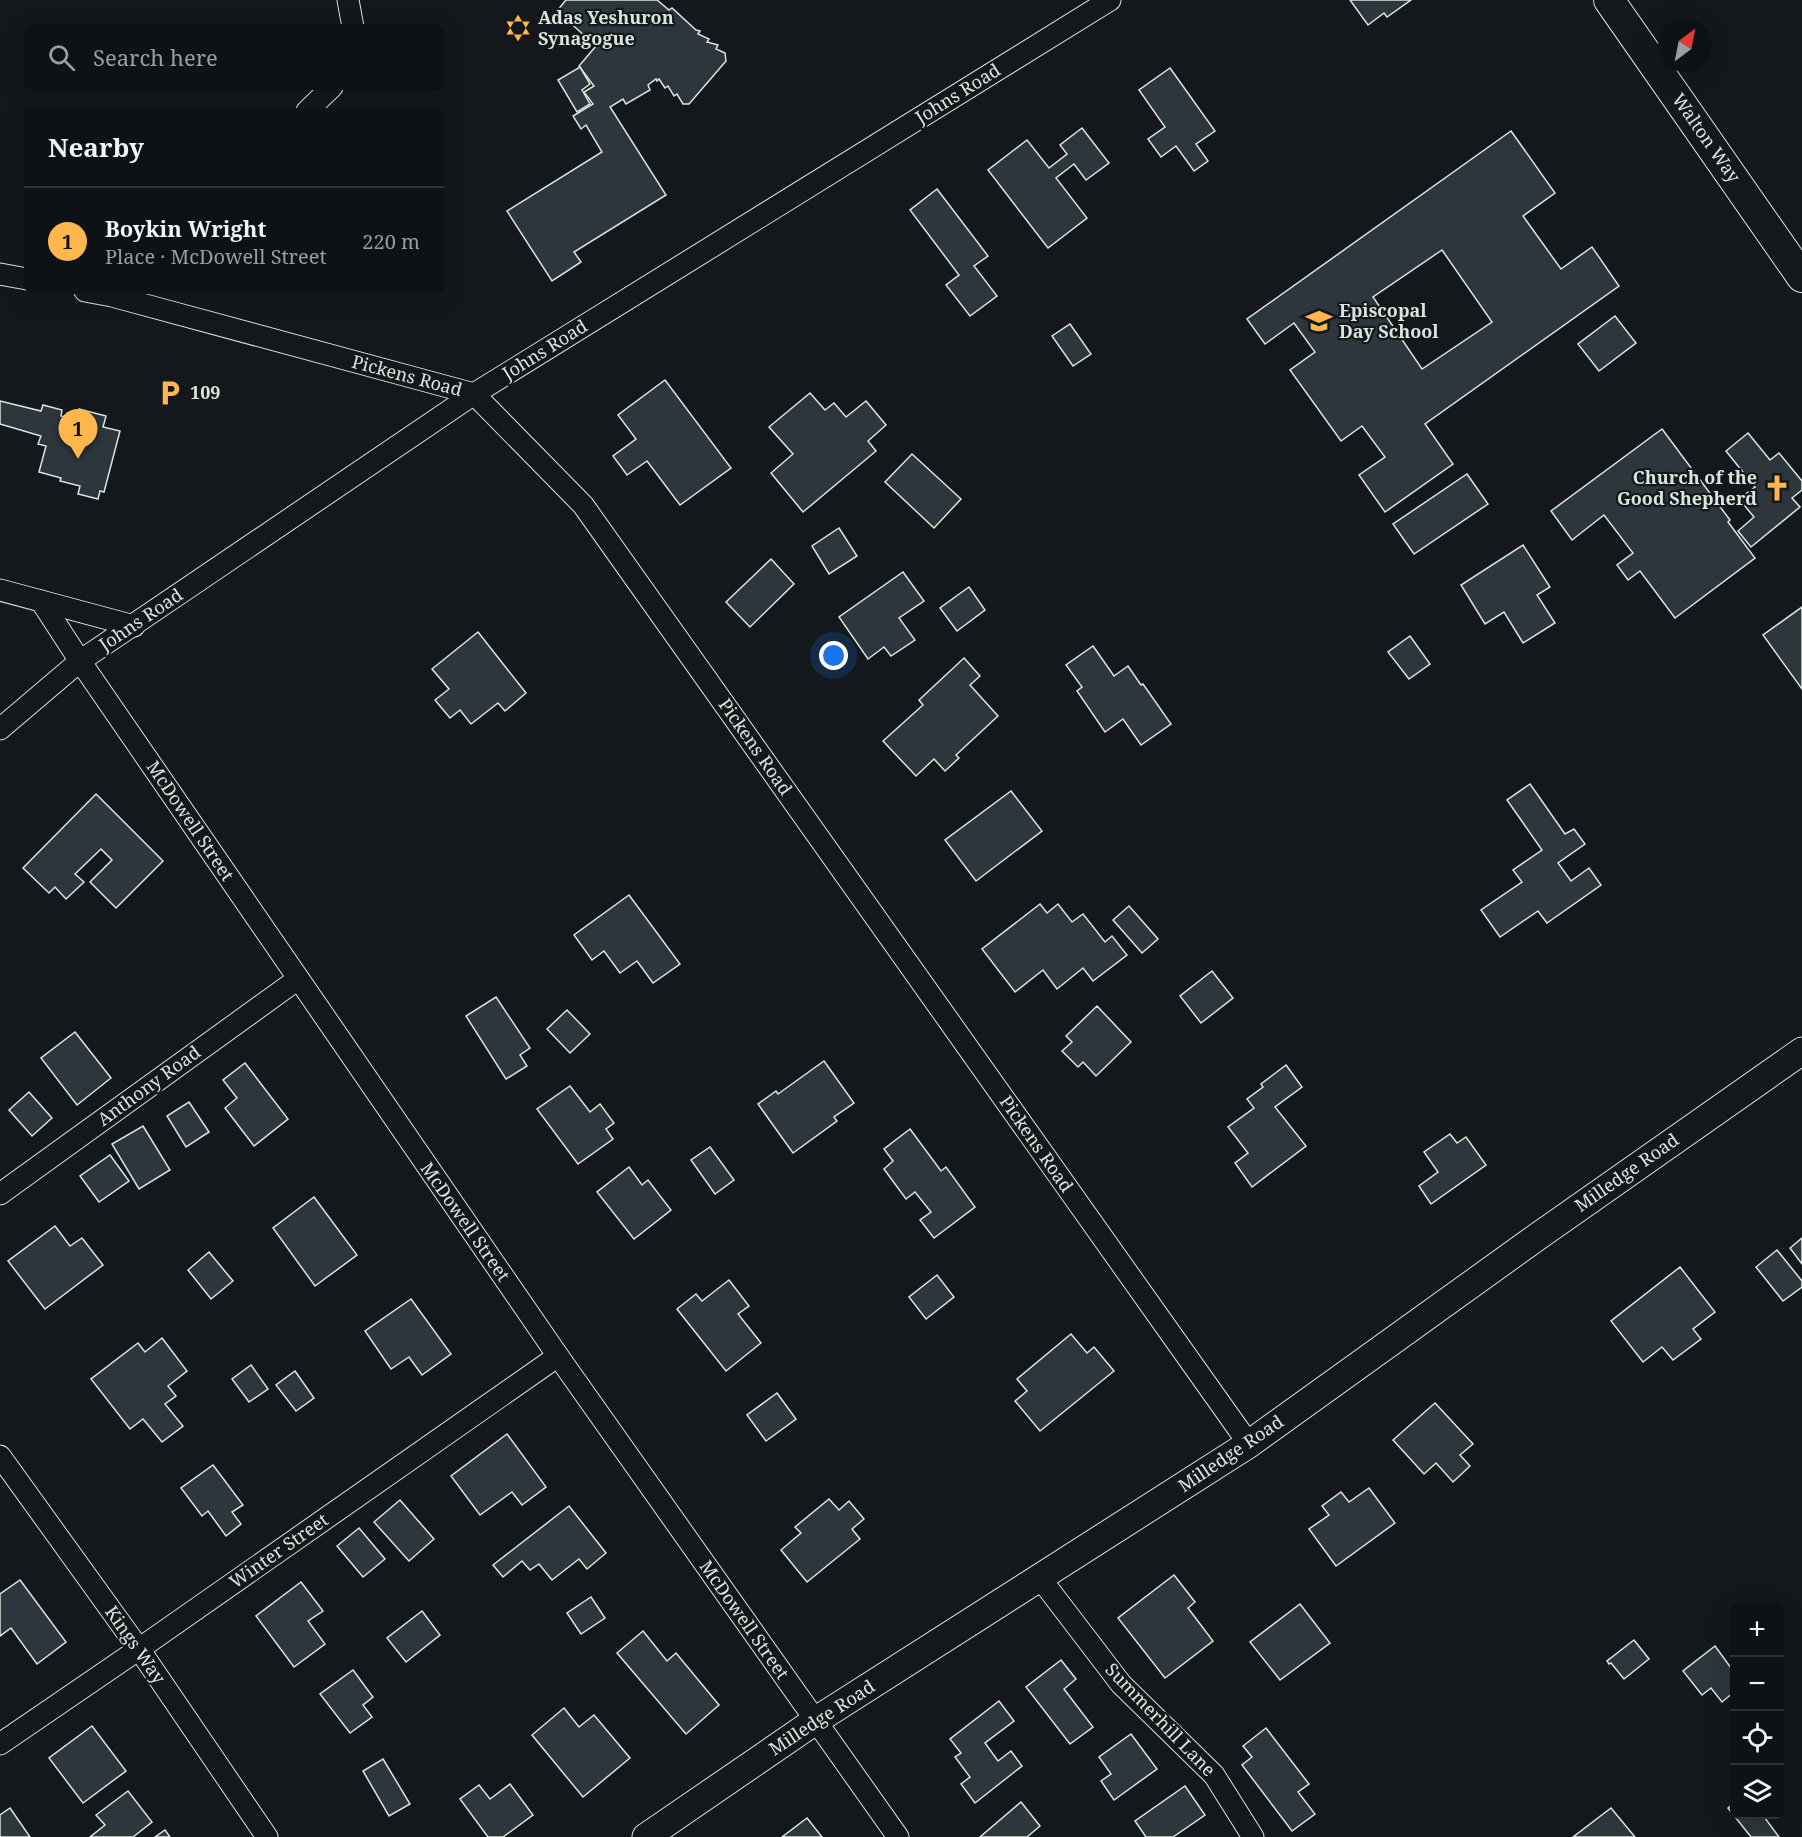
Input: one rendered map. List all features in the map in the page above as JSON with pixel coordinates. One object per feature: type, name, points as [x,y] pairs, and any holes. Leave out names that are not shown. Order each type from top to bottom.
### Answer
[{"type":"main road","name":"Walton Way","points":[[1609,0],[1802,277]]},
{"type":"street","points":[[348,0],[352,24]]},
{"type":"street","name":"Johns Road","points":[[0,729],[80,661],[474,394],[1110,0]]},
{"type":"street","points":[[310,108],[329,90]]},
{"type":"street","points":[[0,274],[24,278]]},
{"type":"street","name":"Pickens Road","points":[[115,294],[474,394],[583,505],[1249,1444]]},
{"type":"street","points":[[0,590],[134,626]]},
{"type":"street","name":"McDowell Street","points":[[41,601],[558,1356],[898,1837]]},
{"type":"street","name":"Anthony Road","points":[[0,1194],[298,979]]},
{"type":"street","name":"Milledge Road","points":[[646,1837],[816,1721],[1249,1444],[1537,1237],[1802,1051]]},
{"type":"street","name":"Winter Street","points":[[0,1744],[558,1356]]},
{"type":"street","name":"Kings Way","points":[[0,1456],[139,1649],[267,1837]]},
{"type":"street","name":"Summerhill Lane","points":[[1040,1578],[1121,1684],[1214,1775],[1253,1837]]},
{"type":"building","points":[[566,0],[657,0],[669,10],[672,8],[700,31],[698,34],[709,39],[707,42],[718,45],[716,49],[725,53],[726,61],[689,104],[683,104],[677,94],[674,96],[668,86],[665,88],[659,79],[657,81],[656,79],[648,85],[650,90],[626,104],[623,99],[610,107],[666,195],[574,252],[581,262],[552,281],[507,211],[602,152],[586,125],[581,129],[573,116],[593,104],[584,92],[594,86],[579,66],[596,46],[557,11]]},
{"type":"building","points":[[1350,0],[1411,0],[1387,17],[1384,13],[1368,25]]},
{"type":"building","points":[[580,67],[590,84],[582,90],[590,104],[577,112],[558,80]]},
{"type":"building","points":[[1170,68],[1215,131],[1196,144],[1208,161],[1194,171],[1176,146],[1161,157],[1148,139],[1165,127],[1139,90]]},
{"type":"building","points":[[1082,128],[1109,163],[1086,180],[1074,164],[1056,178],[1087,218],[1048,248],[988,170],[1027,140],[1049,168],[1067,154],[1060,145]]},
{"type":"building","name":"Episcopal Day School","points":[[1511,131],[1555,193],[1523,216],[1561,269],[1592,247],[1619,286],[1425,424],[1453,464],[1385,512],[1359,475],[1385,457],[1362,426],[1341,441],[1290,370],[1315,352],[1294,323],[1265,344],[1247,319]],"holes":[[[1442,250],[1492,322],[1422,369],[1373,297]]]},
{"type":"building","points":[[937,189],[988,256],[974,266],[997,296],[970,316],[946,285],[959,275],[910,210]]},
{"type":"building","points":[[1615,316],[1636,343],[1599,371],[1578,344]]},
{"type":"building","points":[[1070,324],[1091,354],[1073,366],[1052,336]]},
{"type":"building","points":[[665,380],[731,468],[680,505],[647,461],[627,475],[613,456],[636,439],[618,415]]},
{"type":"building","points":[[810,393],[825,410],[834,403],[846,417],[866,401],[886,425],[868,441],[876,451],[803,512],[771,473],[793,454],[769,427]]},
{"type":"building","points":[[0,401],[41,411],[43,405],[62,410],[61,416],[77,420],[79,409],[106,416],[103,427],[120,431],[104,492],[100,491],[98,499],[78,494],[80,486],[39,472],[46,446],[38,444],[41,436],[0,424]]},
{"type":"building","points":[[1662,429],[1730,520],[1728,522],[1755,558],[1675,618],[1640,571],[1628,580],[1617,565],[1633,553],[1604,515],[1572,540],[1551,511]]},
{"type":"building","name":"Church of the Good Shepherd","points":[[1748,433],[1770,460],[1779,453],[1802,481],[1802,490],[1792,498],[1800,507],[1751,547],[1738,531],[1754,517],[1739,499],[1755,487],[1726,451]]},
{"type":"building","points":[[912,454],[961,499],[934,528],[885,482]]},
{"type":"building","points":[[1467,474],[1488,504],[1414,554],[1393,524]]},
{"type":"building","points":[[839,528],[857,556],[829,574],[812,546]]},
{"type":"building","points":[[1523,545],[1550,587],[1537,595],[1555,623],[1523,643],[1504,612],[1485,624],[1461,585]]},
{"type":"building","points":[[771,559],[794,584],[750,627],[726,602]]},
{"type":"building","points":[[903,572],[924,601],[899,618],[915,640],[891,656],[884,647],[868,659],[839,617]]},
{"type":"building","points":[[969,587],[985,610],[957,631],[940,608]]},
{"type":"building","points":[[1802,607],[1802,689],[1763,635]]},
{"type":"building","points":[[478,632],[526,693],[505,711],[498,703],[471,724],[460,710],[450,718],[435,700],[449,689],[432,669]]},
{"type":"building","points":[[1410,636],[1430,664],[1409,679],[1388,652]]},
{"type":"building","points":[[1093,646],[1114,676],[1128,666],[1171,724],[1141,745],[1123,719],[1105,732],[1077,691],[1082,687],[1066,665]]},
{"type":"building","points":[[964,658],[980,676],[970,685],[998,716],[956,755],[959,758],[945,771],[934,759],[916,776],[883,741],[923,705],[919,700]]},
{"type":"building","points":[[1530,784],[1565,834],[1574,829],[1585,844],[1558,863],[1571,881],[1589,868],[1601,885],[1547,923],[1538,911],[1500,937],[1481,910],[1522,882],[1513,870],[1542,850],[1507,800]]},
{"type":"building","points":[[1011,791],[1042,831],[976,881],[945,840]]},
{"type":"building","points":[[96,794],[163,861],[116,908],[90,882],[112,860],[101,849],[75,874],[84,882],[66,899],[55,887],[49,893],[23,868]]},
{"type":"building","points":[[629,895],[680,964],[653,983],[637,961],[620,973],[604,951],[592,960],[574,935]]},
{"type":"building","points":[[1040,904],[1047,913],[1058,904],[1072,922],[1083,914],[1105,942],[1112,936],[1127,955],[1093,981],[1083,968],[1057,989],[1043,970],[1015,992],[982,949]]},
{"type":"building","points":[[1129,906],[1158,939],[1142,953],[1113,920]]},
{"type":"building","points":[[1212,971],[1233,998],[1201,1023],[1180,996]]},
{"type":"building","points":[[496,997],[530,1048],[520,1055],[527,1066],[506,1079],[466,1016]]},
{"type":"building","points":[[1097,1006],[1131,1042],[1096,1076],[1083,1062],[1078,1067],[1062,1051],[1072,1042],[1066,1036]]},
{"type":"building","points":[[567,1010],[590,1034],[570,1053],[547,1029]]},
{"type":"building","points":[[75,1032],[111,1078],[77,1105],[41,1058]]},
{"type":"building","points":[[824,1061],[854,1103],[834,1117],[837,1121],[793,1153],[758,1104],[776,1091],[778,1094]]},
{"type":"building","points":[[245,1063],[288,1119],[254,1146],[225,1108],[237,1098],[223,1080]]},
{"type":"building","points":[[1286,1065],[1302,1087],[1275,1107],[1306,1146],[1252,1187],[1235,1163],[1248,1153],[1228,1127],[1254,1108],[1247,1099],[1263,1087],[1261,1084]]},
{"type":"building","points":[[570,1086],[590,1112],[600,1104],[614,1123],[606,1129],[613,1139],[578,1164],[537,1109]]},
{"type":"building","points":[[29,1092],[52,1118],[32,1136],[9,1110]]},
{"type":"building","points":[[189,1102],[209,1132],[186,1147],[167,1116]]},
{"type":"building","points":[[143,1126],[170,1170],[139,1189],[112,1144]]},
{"type":"building","points":[[910,1129],[941,1171],[946,1167],[975,1207],[934,1238],[920,1220],[931,1212],[915,1192],[906,1199],[884,1169],[893,1161],[884,1149]]},
{"type":"building","points":[[1450,1134],[1457,1143],[1466,1137],[1486,1165],[1431,1204],[1419,1186],[1438,1172],[1424,1152]]},
{"type":"building","points":[[710,1147],[734,1180],[715,1194],[691,1160]]},
{"type":"building","points":[[110,1155],[129,1181],[99,1202],[80,1176]]},
{"type":"building","points":[[629,1167],[642,1185],[648,1180],[671,1210],[634,1239],[597,1192]]},
{"type":"building","points":[[314,1197],[357,1255],[315,1286],[273,1228]]},
{"type":"building","points":[[55,1226],[70,1246],[82,1238],[103,1265],[45,1309],[8,1261]]},
{"type":"building","points":[[1802,1238],[1802,1264],[1790,1248]]},
{"type":"building","points":[[1777,1250],[1802,1281],[1802,1287],[1783,1301],[1756,1267]]},
{"type":"building","points":[[209,1252],[233,1281],[211,1299],[188,1270]]},
{"type":"building","points":[[1680,1267],[1715,1312],[1693,1329],[1701,1339],[1673,1360],[1662,1347],[1643,1362],[1611,1321]]},
{"type":"building","points":[[937,1275],[954,1297],[926,1319],[909,1297]]},
{"type":"building","points":[[729,1280],[749,1306],[738,1314],[761,1343],[726,1371],[677,1309],[696,1294],[702,1301]]},
{"type":"building","points":[[411,1299],[451,1354],[422,1375],[409,1357],[391,1369],[365,1331]]},
{"type":"building","points":[[1071,1334],[1087,1353],[1094,1347],[1114,1371],[1040,1431],[1015,1401],[1027,1391],[1017,1379]]},
{"type":"building","points":[[162,1338],[187,1371],[168,1386],[176,1396],[165,1404],[183,1426],[162,1442],[143,1419],[130,1429],[91,1379],[138,1343],[145,1352]]},
{"type":"building","points":[[251,1365],[268,1389],[249,1402],[232,1379]]},
{"type":"building","points":[[295,1371],[314,1398],[296,1411],[276,1385]]},
{"type":"building","points":[[777,1393],[796,1419],[766,1441],[747,1415]]},
{"type":"building","points":[[1435,1403],[1473,1444],[1460,1455],[1470,1466],[1453,1482],[1436,1463],[1424,1474],[1393,1440]]},
{"type":"building","points":[[507,1434],[546,1487],[522,1505],[512,1492],[480,1515],[451,1476]]},
{"type":"building","points":[[213,1465],[243,1505],[232,1512],[241,1524],[226,1536],[208,1511],[202,1516],[181,1488]]},
{"type":"building","points":[[1369,1488],[1395,1523],[1336,1566],[1309,1529],[1329,1515],[1322,1506],[1341,1492],[1349,1502]]},
{"type":"building","points":[[829,1499],[839,1510],[849,1501],[864,1519],[852,1529],[860,1539],[807,1582],[781,1550],[801,1533],[795,1527]]},
{"type":"building","points":[[400,1500],[434,1539],[409,1561],[374,1522]]},
{"type":"building","points":[[569,1506],[606,1553],[587,1569],[579,1559],[552,1580],[539,1564],[530,1570],[522,1561],[503,1577],[493,1565]]},
{"type":"building","points":[[359,1528],[385,1559],[363,1577],[337,1546]]},
{"type":"building","points":[[1174,1575],[1195,1602],[1188,1608],[1213,1641],[1165,1678],[1118,1618]]},
{"type":"building","points":[[20,1580],[66,1642],[37,1664],[11,1628],[0,1636],[0,1594]]},
{"type":"building","points":[[301,1582],[323,1611],[308,1621],[325,1644],[294,1667],[256,1616]]},
{"type":"building","points":[[591,1597],[605,1618],[581,1634],[567,1613]]},
{"type":"building","points":[[1300,1604],[1330,1643],[1280,1680],[1250,1642]]},
{"type":"building","points":[[422,1611],[440,1635],[406,1662],[387,1638]]},
{"type":"building","points":[[643,1631],[667,1661],[676,1653],[719,1705],[686,1734],[617,1653]]},
{"type":"building","points":[[1634,1640],[1649,1659],[1624,1679],[1607,1661]]},
{"type":"building","points":[[1715,1646],[1730,1667],[1730,1695],[1722,1702],[1711,1688],[1702,1695],[1683,1671]]},
{"type":"building","points":[[1061,1660],[1076,1679],[1064,1689],[1093,1727],[1070,1744],[1026,1687]]},
{"type":"building","points":[[353,1670],[373,1697],[363,1705],[372,1717],[350,1733],[320,1694]]},
{"type":"building","points":[[999,1701],[1014,1721],[985,1743],[998,1761],[1011,1751],[1022,1766],[975,1803],[961,1784],[970,1777],[955,1757],[961,1753],[950,1739]]},
{"type":"building","points":[[564,1708],[579,1727],[594,1715],[630,1758],[583,1797],[532,1735]]},
{"type":"building","points":[[92,1726],[126,1771],[83,1803],[49,1758]]},
{"type":"building","points":[[1266,1728],[1309,1784],[1298,1792],[1315,1814],[1292,1831],[1242,1765],[1252,1757],[1243,1746]]},
{"type":"building","points":[[1131,1734],[1157,1769],[1114,1800],[1101,1781],[1111,1774],[1099,1757]]},
{"type":"building","points":[[383,1759],[410,1804],[389,1816],[363,1771]]},
{"type":"building","points":[[510,1784],[533,1815],[503,1837],[488,1837],[460,1799],[479,1785],[490,1799]]},
{"type":"building","points":[[1185,1786],[1205,1815],[1173,1837],[1146,1837],[1135,1821]]},
{"type":"building","points":[[128,1791],[152,1822],[133,1837],[90,1837],[105,1825],[96,1815]]},
{"type":"building","points":[[1021,1802],[1040,1826],[1027,1837],[980,1837]]},
{"type":"building","points":[[10,1808],[30,1837],[0,1837],[0,1815]]},
{"type":"building","points":[[1611,1808],[1635,1837],[1573,1837]]},
{"type":"building","points":[[807,1818],[822,1837],[782,1837]]},
{"type":"building","points":[[1737,1819],[1766,1819],[1779,1837],[1751,1837]]},
{"type":"building","points":[[165,1830],[170,1837],[155,1837]]},
{"type":"place","name":"Adas Yeshuron Synagogue","points":[[518,28]]},
{"type":"place","name":"Episcopal Day School","points":[[1319,321]]},
{"type":"place","name":"109","points":[[170,393]]},
{"type":"place","name":"Boykin Wright","points":[[78,459]]},
{"type":"place","name":"Church of the Good Shepherd","points":[[1777,488]]}]
